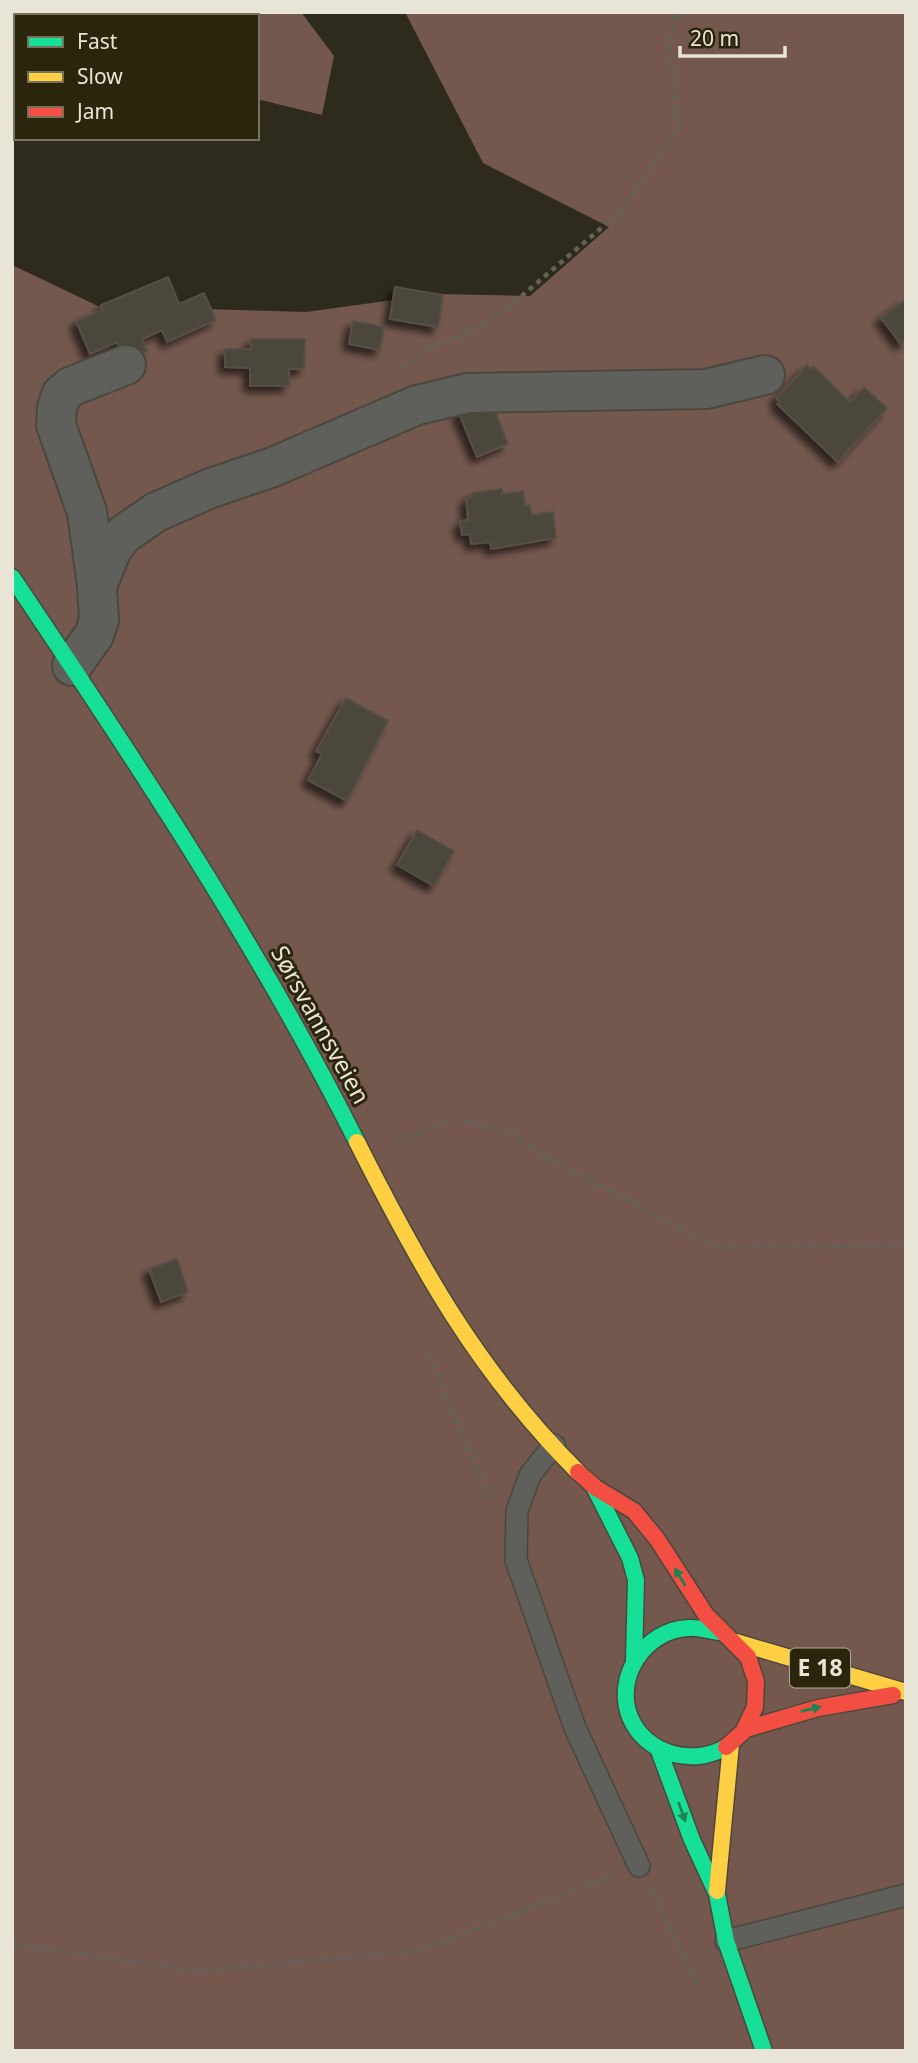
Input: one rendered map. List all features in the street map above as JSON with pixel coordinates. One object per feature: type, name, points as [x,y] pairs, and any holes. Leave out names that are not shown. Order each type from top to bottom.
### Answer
[{"type":"main road","name":"Sørsvannsveien","points":[[12,577],[199,862],[312,1056],[364,1152],[419,1263],[462,1334],[507,1393],[594,1487],[630,1558],[636,1580],[634,1661]]},
{"type":"main road","name":"Sørsvannsveien","points":[[594,1487],[631,1508],[656,1538],[688,1590],[720,1632]]},
{"type":"main road","points":[[681,1626],[701,1626],[720,1632],[736,1642],[748,1657],[756,1684],[754,1712],[746,1729],[730,1745],[714,1754],[695,1757],[676,1756],[658,1748],[643,1736],[629,1709],[627,1679],[634,1661],[646,1644],[662,1633],[681,1626]]},
{"type":"main road","name":"E 18","points":[[736,1642],[906,1693]]},
{"type":"main road","name":"E 18","points":[[746,1729],[788,1714],[839,1702],[906,1693]]},
{"type":"main road","points":[[717,1894],[730,1745]]},
{"type":"main road","points":[[658,1748],[692,1840],[717,1894],[726,1941],[764,2051]]},
{"type":"street","points":[[72,666],[94,635],[99,620],[87,512],[56,425],[57,408],[61,396],[70,387],[125,365]]},
{"type":"street","points":[[97,586],[112,549],[123,535],[156,512],[211,488],[273,467],[417,405],[468,393],[503,390],[706,389],[765,374]]},
{"type":"lane","points":[[554,1445],[530,1475],[517,1511],[516,1560],[575,1728],[639,1866]]},
{"type":"lane","points":[[726,1941],[906,1895]]},
{"type":"path","points":[[398,375],[423,350],[455,340],[504,311],[618,213],[678,128],[670,45],[677,12]]},
{"type":"path","points":[[364,1152],[456,1119],[507,1131],[544,1156],[717,1247],[906,1246]]},
{"type":"path","points":[[12,1944],[197,1971],[418,1951],[639,1866],[704,1997]]},
{"type":"shaded area","points":[[141,12],[301,12],[334,56],[322,115],[259,99],[259,14]]},
{"type":"shaded area","points":[[405,12],[906,12],[906,2051],[12,2051],[12,265],[98,306],[306,312],[437,294],[530,296],[609,227],[483,163]]},
{"type":"building","points":[[168,277],[179,304],[204,293],[216,320],[167,342],[162,330],[142,339],[147,351],[125,360],[117,342],[90,354],[76,321],[103,310],[101,305]]},
{"type":"building","points":[[395,287],[443,295],[438,327],[390,319]]},
{"type":"building","points":[[906,299],[906,340],[901,344],[881,318]]},
{"type":"building","points":[[353,321],[384,327],[380,350],[349,344]]},
{"type":"building","points":[[251,339],[305,339],[304,369],[289,369],[289,386],[250,386],[250,368],[225,367],[225,349],[251,349]]},
{"type":"building","points":[[807,365],[811,369],[813,366],[850,402],[864,387],[887,408],[838,462],[777,404],[780,402],[776,398]]},
{"type":"building","points":[[490,399],[508,444],[477,457],[458,411]]},
{"type":"building","points":[[502,489],[502,494],[523,491],[525,506],[530,505],[532,515],[553,512],[556,538],[491,549],[490,542],[471,544],[470,534],[462,535],[460,521],[468,520],[466,498],[473,497],[472,493]]},
{"type":"building","points":[[346,698],[388,721],[347,801],[308,780],[322,754],[316,751]]},
{"type":"building","points":[[417,830],[454,851],[434,886],[397,865]]},
{"type":"building","points":[[177,1259],[188,1292],[161,1302],[149,1269]]},
{"type":"traffic: fast","points":[[12,577],[149,784],[237,925],[279,996],[357,1142]]},
{"type":"traffic: fast","points":[[594,1487],[630,1558],[636,1580],[634,1661]]},
{"type":"traffic: fast","points":[[720,1632],[688,1628],[659,1637],[637,1658],[626,1686],[626,1702],[637,1730],[658,1748],[685,1756],[699,1756],[726,1747]]},
{"type":"traffic: fast","points":[[658,1748],[692,1840],[717,1894],[726,1941],[764,2051]]},
{"type":"traffic: slow","points":[[357,1142],[428,1275],[481,1357],[542,1434],[578,1472]]},
{"type":"traffic: slow","points":[[736,1642],[906,1692]]},
{"type":"traffic: slow","points":[[717,1891],[731,1744]]},
{"type":"traffic: jam","points":[[578,1472],[596,1488],[634,1511],[657,1539],[706,1615],[748,1657],[756,1681],[755,1707],[743,1732],[726,1747]]},
{"type":"traffic: jam","points":[[746,1729],[818,1708],[893,1695]]}]
